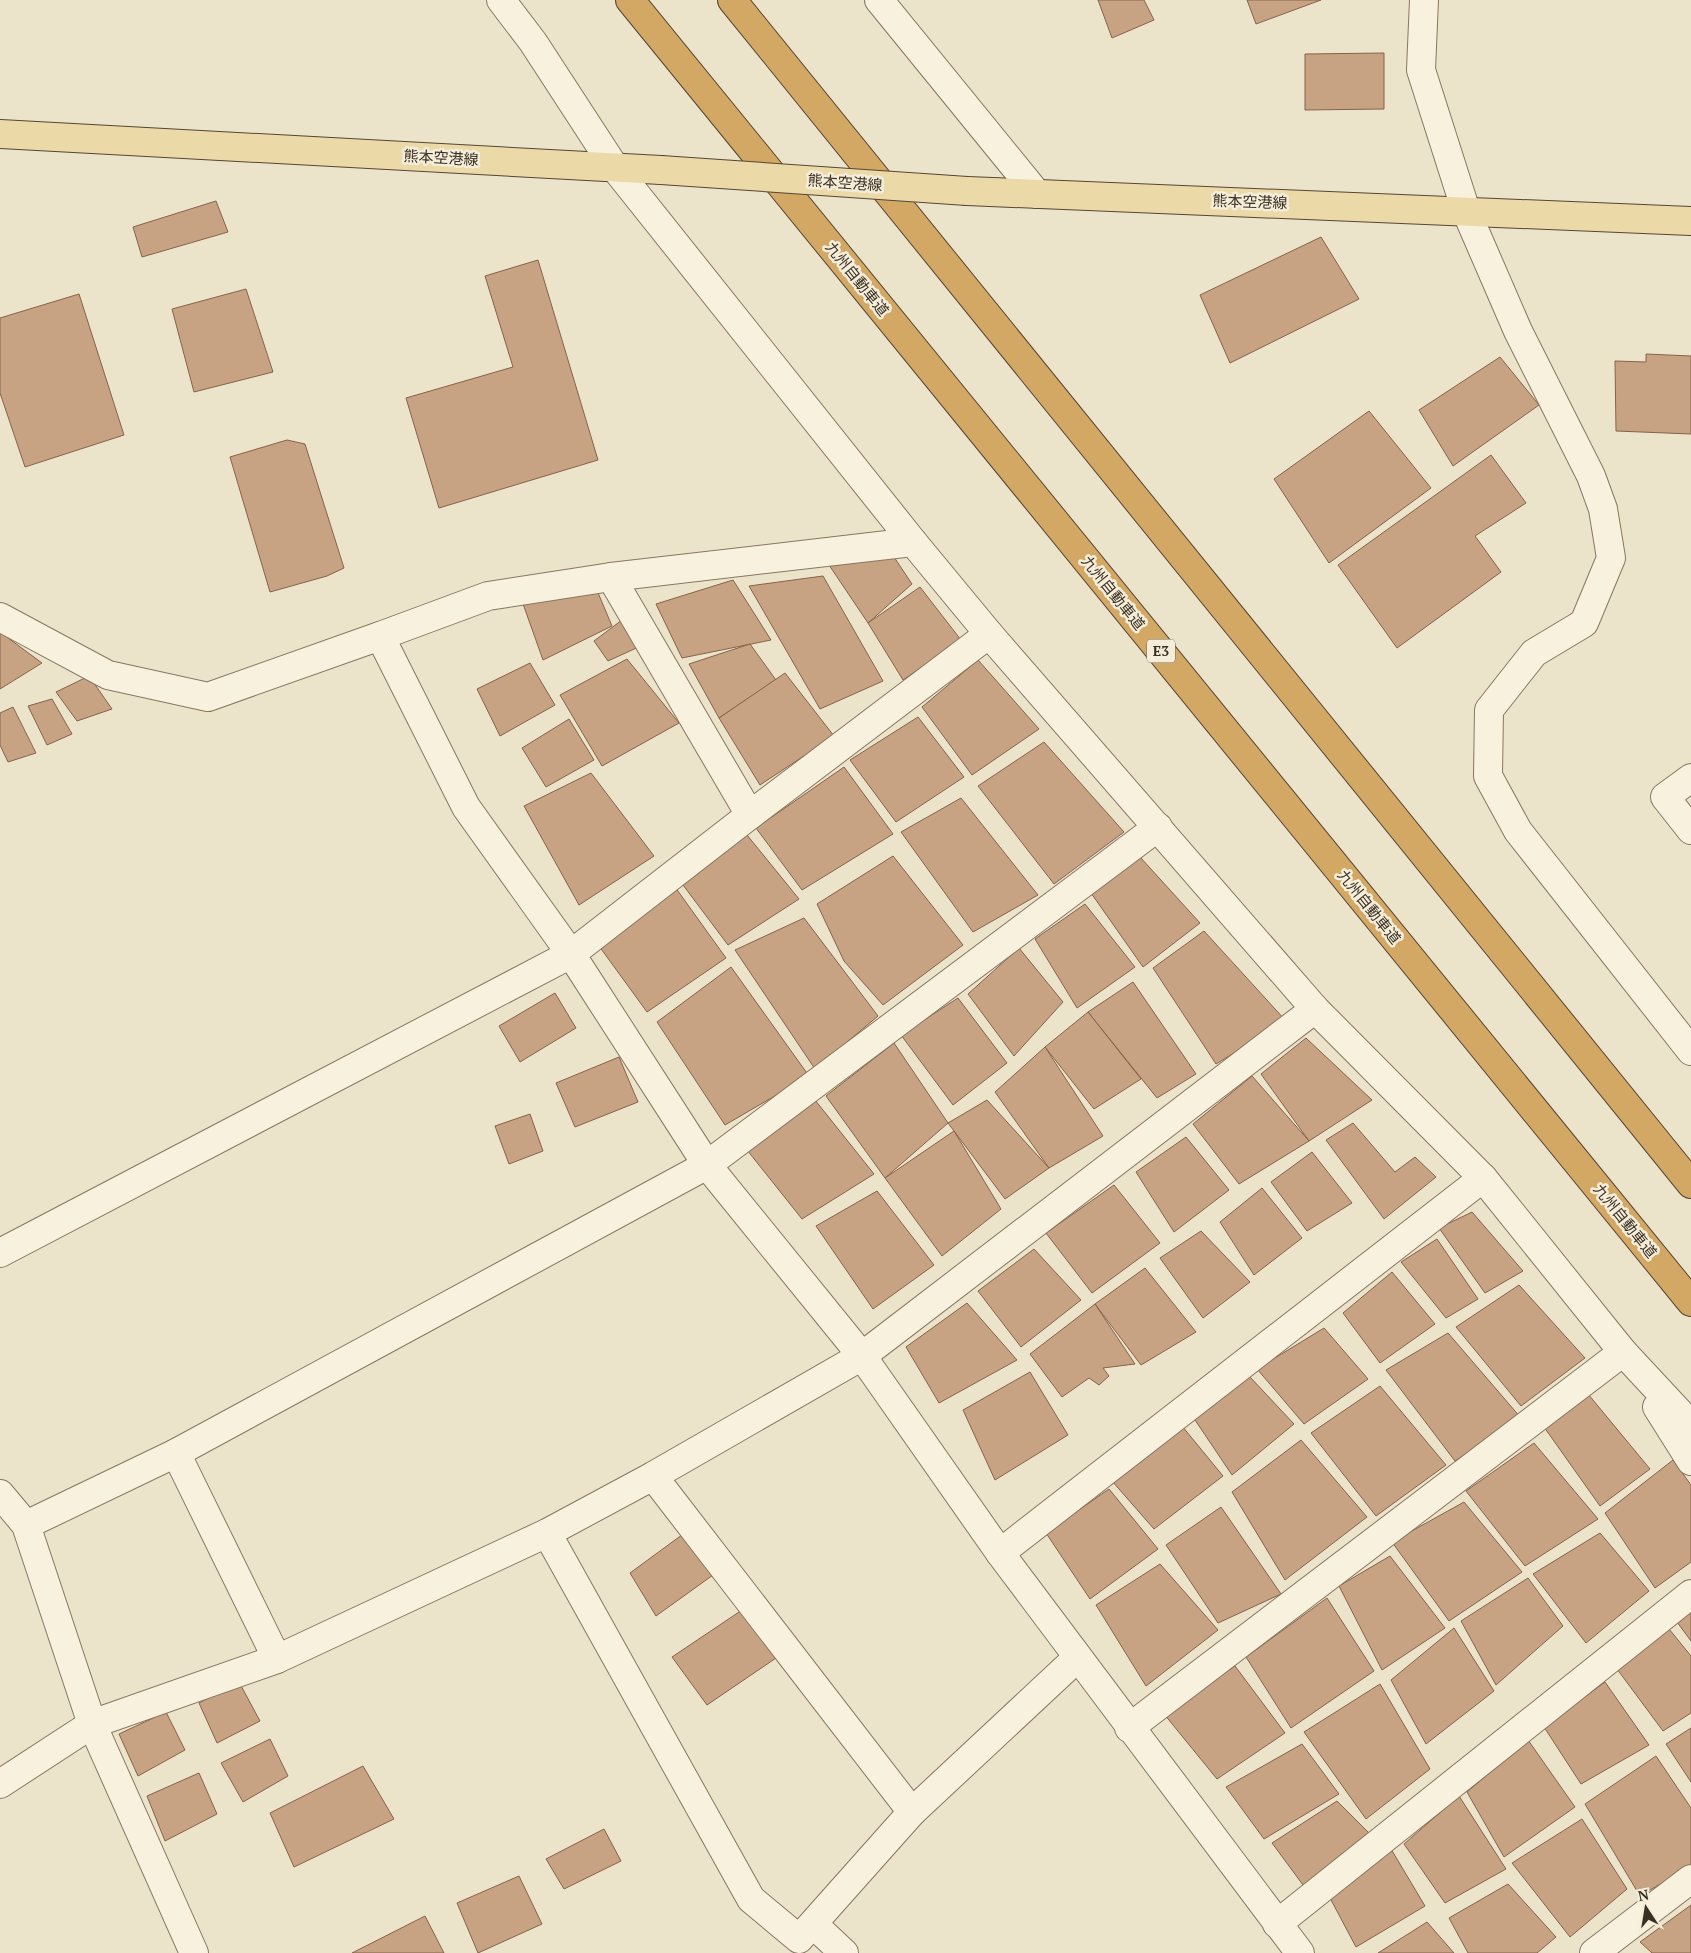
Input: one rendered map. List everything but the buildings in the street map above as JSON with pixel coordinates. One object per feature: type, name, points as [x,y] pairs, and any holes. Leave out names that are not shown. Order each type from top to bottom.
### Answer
[{"type":"highway","name":"九州自動車道","points":[[630,0],[1691,1302]]},
{"type":"highway","points":[[732,0],[1691,1184]]},
{"type":"main road","name":"熊本空港線","points":[[0,134],[662,170],[967,191],[1691,221]]},
{"type":"street","points":[[501,0],[533,42],[615,168],[912,542],[1315,1009],[1483,1178],[1623,1352],[1691,1425]]},
{"type":"street","points":[[878,0],[1037,194]]},
{"type":"street","points":[[1424,0],[1421,70],[1466,211],[1518,331],[1591,476],[1603,509],[1611,558],[1584,624],[1534,653],[1489,710],[1488,776],[1518,831],[1691,1051]]},
{"type":"street","points":[[0,617],[108,675],[208,698],[488,596],[611,577],[912,542]]},
{"type":"street","points":[[611,577],[750,815]]},
{"type":"street","points":[[0,1253],[572,954],[750,815],[990,634]]},
{"type":"street","points":[[380,636],[466,807],[572,954],[707,1165],[862,1356],[1000,1554],[1300,1953]]},
{"type":"street","points":[[1691,778],[1665,797],[1691,830]]},
{"type":"street","points":[[26,1525],[176,1453],[707,1165],[1158,827]]},
{"type":"street","points":[[0,1784],[92,1724],[277,1659],[547,1533],[653,1476],[862,1356],[1315,1009]]},
{"type":"street","points":[[1000,1554],[1483,1178]]},
{"type":"street","points":[[1623,1352],[1691,1461]]},
{"type":"street","points":[[1129,1728],[1623,1352]]},
{"type":"street","points":[[176,1453],[277,1659]]},
{"type":"street","points":[[653,1476],[912,1812]]},
{"type":"street","points":[[0,1494],[26,1525],[92,1724],[194,1953]]},
{"type":"street","points":[[547,1533],[751,1899],[799,1939],[912,1812],[1077,1658]]},
{"type":"street","points":[[1277,1924],[1691,1594]]},
{"type":"street","points":[[1594,1953],[1691,1879]]},
{"type":"street","points":[[813,1924],[844,1953]]}]
